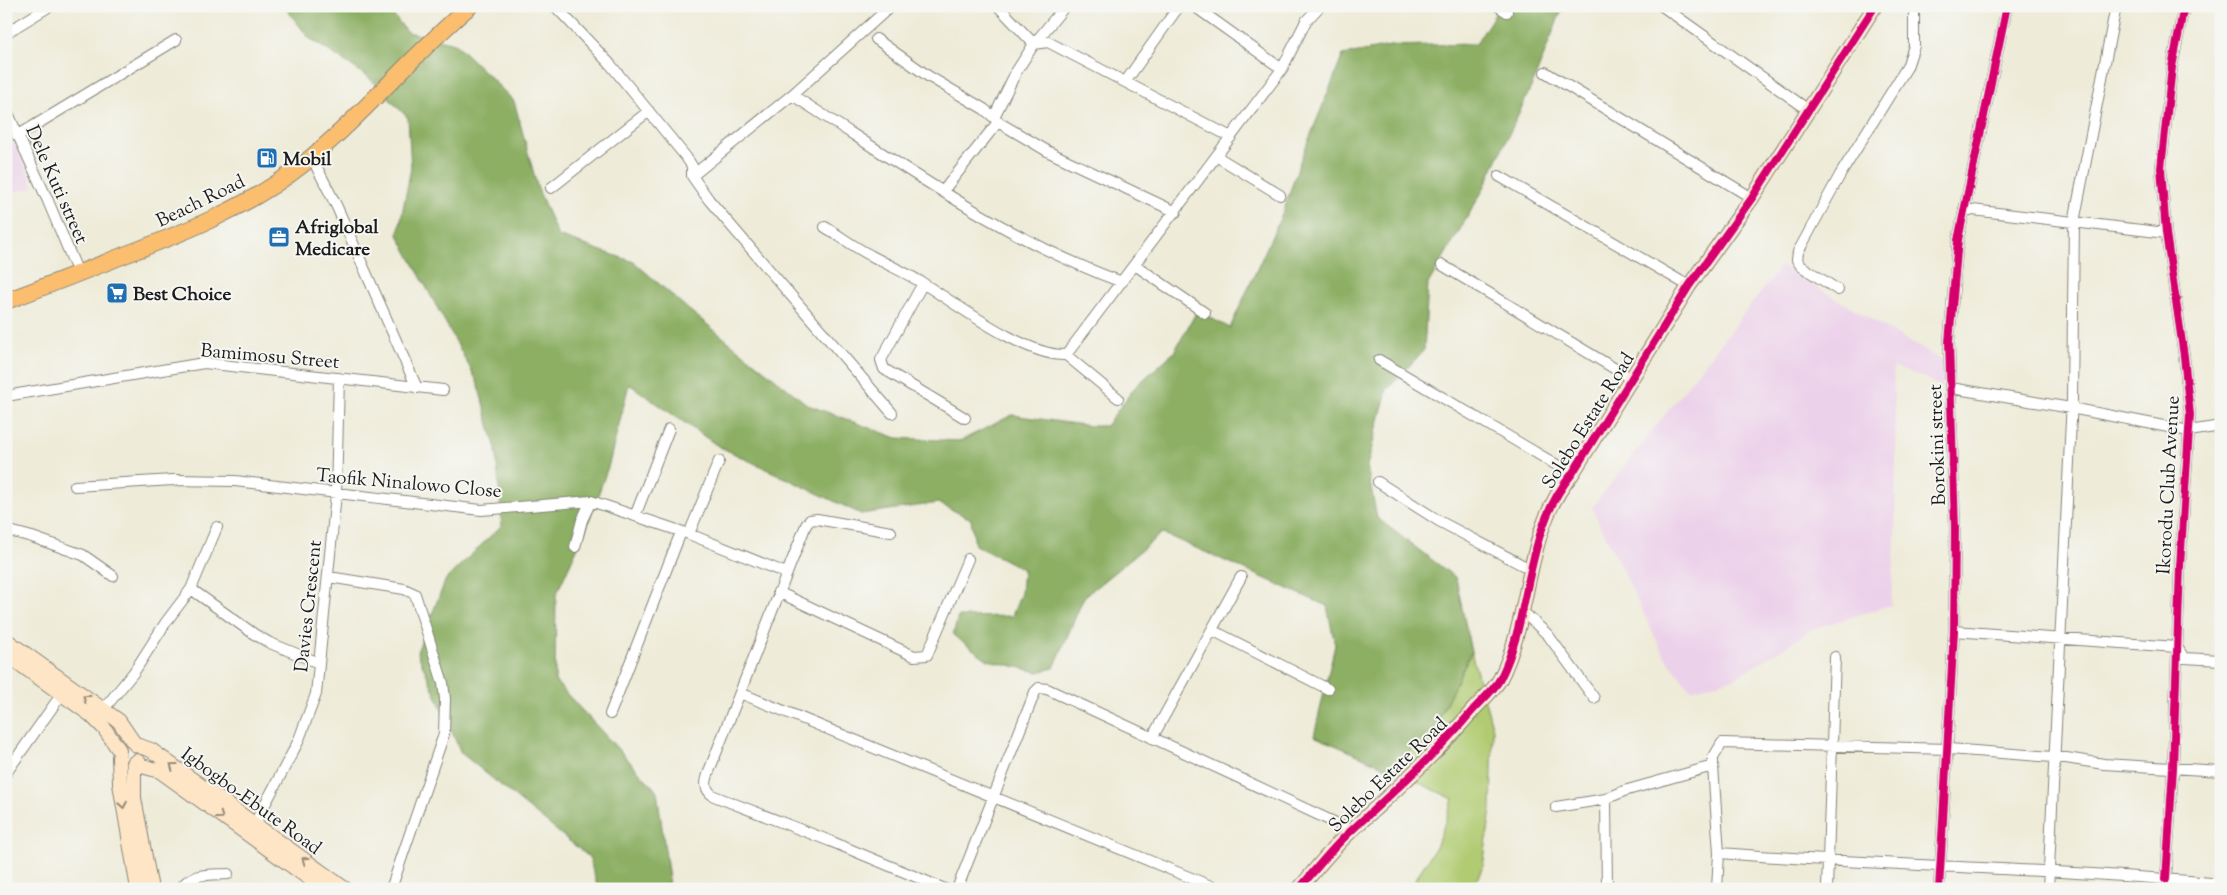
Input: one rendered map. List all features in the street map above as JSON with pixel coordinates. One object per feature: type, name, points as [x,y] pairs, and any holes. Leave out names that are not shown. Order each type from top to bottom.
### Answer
[{"type":"main road","name":"Beach Road","points":[[6,301],[231,211],[295,169],[311,156],[347,125],[450,23],[470,6]]},
{"type":"main road","name":"Solebo Estate Road","points":[[1299,889],[1350,831],[1392,794],[1453,734],[1499,681],[1515,643],[1535,547],[1560,488],[1572,474],[1689,286],[1752,198],[1874,6]]},
{"type":"main road","points":[[6,640],[118,721],[135,744],[140,755],[136,762],[134,798],[151,889]]},
{"type":"main road","points":[[6,654],[91,715],[104,728],[127,764],[136,762]]},
{"type":"main road","points":[[135,744],[126,742],[119,753],[121,792],[138,889]]},
{"type":"main road","name":"Igbogbo-Ebute Road","points":[[135,744],[151,750],[324,889]]},
{"type":"main road","name":"Igbogbo-Ebute Road","points":[[136,762],[142,766],[160,771],[345,889]]},
{"type":"street","points":[[6,33],[50,6]]},
{"type":"street","points":[[555,6],[610,64],[649,111],[692,166],[692,176],[709,200],[892,413]]},
{"type":"street","points":[[692,176],[792,95],[891,6]]},
{"type":"street","points":[[998,6],[1034,44]]},
{"type":"street","points":[[943,191],[996,120],[1016,72],[1034,44],[1065,6]]},
{"type":"street","points":[[1126,81],[1179,6]]},
{"type":"street","points":[[1194,6],[1282,69]]},
{"type":"street","points":[[1066,355],[1176,212],[1282,69],[1306,21],[1320,6]]},
{"type":"street","points":[[1662,6],[1808,109]]},
{"type":"street","points":[[1838,290],[1801,266],[1798,260],[1798,252],[1840,175],[1906,67],[1914,46],[1914,6]]},
{"type":"street","name":"Borokini street","points":[[1939,889],[1949,749],[1954,631],[1955,528],[1951,318],[1958,240],[2007,6]]},
{"type":"street","points":[[2048,889],[2071,408],[2074,222],[2116,6]]},
{"type":"street","name":"Ikorodu Club Avenue","points":[[2166,878],[2173,768],[2189,397],[2166,233],[2161,168],[2164,126],[2172,67],[2184,6]]},
{"type":"street","points":[[876,39],[928,76],[969,99],[996,120],[1056,156],[1176,212]]},
{"type":"street","points":[[17,136],[176,40]]},
{"type":"street","points":[[1034,44],[1048,42],[1231,136]]},
{"type":"street","points":[[1545,72],[1752,198]]},
{"type":"street","points":[[792,95],[943,191],[1027,241],[1080,267],[1122,282]]},
{"type":"street","name":"Dele Kuti street","points":[[6,109],[78,273]]},
{"type":"street","points":[[552,188],[649,111]]},
{"type":"street","points":[[311,156],[336,207],[417,388]]},
{"type":"street","points":[[1216,156],[1280,195]]},
{"type":"street","points":[[1499,176],[1689,286]]},
{"type":"street","points":[[1964,209],[2166,233]]},
{"type":"street","points":[[825,227],[868,254],[923,283],[971,315],[1036,350],[1054,356],[1066,355],[1118,398]]},
{"type":"street","points":[[1135,265],[1205,313]]},
{"type":"street","points":[[1442,265],[1632,378]]},
{"type":"street","points":[[923,283],[882,360],[882,366],[965,418]]},
{"type":"street","points":[[1379,360],[1572,474]]},
{"type":"street","name":"Bamimosu Street","points":[[6,396],[204,363],[443,390]]},
{"type":"street","name":"Davies Crescent","points":[[252,830],[298,742],[316,694],[336,494],[339,378]]},
{"type":"street","points":[[1951,388],[2071,408],[2189,431],[2220,427]]},
{"type":"street","points":[[635,516],[670,429]]},
{"type":"street","points":[[610,714],[685,533],[719,462]]},
{"type":"street","name":"Taofik Ninalowo Close","points":[[75,486],[204,479],[481,510],[591,501],[685,533],[786,574]]},
{"type":"street","points":[[1378,482],[1439,521],[1530,569]]},
{"type":"street","points":[[575,546],[582,520],[591,501]]},
{"type":"street","points":[[891,532],[817,519],[810,520],[806,525],[778,592],[705,784],[707,792],[714,796],[830,841],[945,889]]},
{"type":"street","points":[[103,710],[134,672],[166,622],[191,589],[217,527]]},
{"type":"street","points":[[6,530],[83,555],[113,576]]},
{"type":"street","points":[[778,592],[914,656],[927,655],[968,559]]},
{"type":"street","points":[[329,577],[404,589],[415,594],[443,683],[445,699],[444,734],[391,889]]},
{"type":"street","points":[[1152,738],[1241,577]]},
{"type":"street","points":[[191,589],[254,634],[270,643],[320,663]]},
{"type":"street","points":[[1522,611],[1548,635],[1594,698]]},
{"type":"street","points":[[1212,630],[1328,689]]},
{"type":"street","points":[[1954,631],[2177,646],[2184,658],[2221,660]]},
{"type":"street","points":[[1827,889],[1835,657]]},
{"type":"street","points":[[958,889],[1035,692],[1039,688],[1047,689],[1350,831]]},
{"type":"street","points":[[740,693],[1218,889]]},
{"type":"street","points":[[6,773],[61,695]]},
{"type":"street","points":[[1717,889],[1719,853],[1713,758],[1722,743],[1949,749],[2054,757],[2104,764],[2221,771]]},
{"type":"street","points":[[1556,807],[1606,799],[1713,766]]},
{"type":"street","points":[[1606,799],[1607,889]]},
{"type":"street","points":[[1719,853],[2166,878],[2221,884],[2219,889]]},
{"type":"street","points":[[181,889],[188,880],[195,877],[228,874]]},
{"type":"shaded area","points":[[6,121],[34,187],[6,194]]},
{"type":"shaded area","points":[[1781,266],[1944,362],[1942,387],[1923,377],[1893,367],[1896,451],[1895,539],[1891,605],[1815,628],[1735,678],[1691,690],[1665,657],[1592,508]]},
{"type":"green space","points":[[284,6],[386,6],[407,32],[455,43],[514,101],[538,189],[558,236],[634,262],[689,310],[808,405],[897,438],[960,441],[1012,415],[1091,426],[1106,426],[1135,387],[1174,352],[1197,311],[1230,328],[1284,210],[1299,164],[1343,55],[1390,46],[1476,44],[1500,6],[1559,6],[1562,9],[1533,83],[1482,192],[1428,284],[1424,350],[1387,390],[1367,466],[1377,518],[1456,578],[1471,652],[1434,728],[1390,769],[1314,736],[1335,645],[1327,606],[1162,533],[1084,597],[1054,668],[1038,672],[988,660],[953,635],[958,617],[1012,616],[1021,593],[1023,569],[975,545],[971,519],[938,503],[861,514],[718,446],[629,384],[609,464],[586,529],[556,595],[555,681],[657,791],[669,879],[667,889],[598,889],[589,857],[461,753],[417,652],[446,579],[502,525],[496,450],[477,381],[398,235],[411,168],[408,118],[367,76],[309,38]]},
{"type":"green space","points":[[1471,652],[1493,729],[1491,809],[1483,867],[1472,889],[1412,889],[1416,878],[1437,845],[1453,799],[1390,769],[1434,728]]},
{"type":"cycle path","points":[[1299,889],[1338,844],[1430,757],[1500,679],[1511,654],[1536,547],[1556,497],[1689,286],[1752,198],[1875,6]]},
{"type":"cycle path","points":[[1939,889],[1954,631],[1955,528],[1949,342],[1958,240],[2007,6]]},
{"type":"cycle path","points":[[2166,879],[2173,768],[2180,566],[2190,415],[2184,356],[2166,233],[2161,168],[2172,67],[2184,6]]},
{"type":"place","name":"Mobil","points":[[267,158]]},
{"type":"place","name":"Afriglobal Medicare","points":[[279,237]]},
{"type":"place","name":"Best Choice","points":[[117,293]]}]
